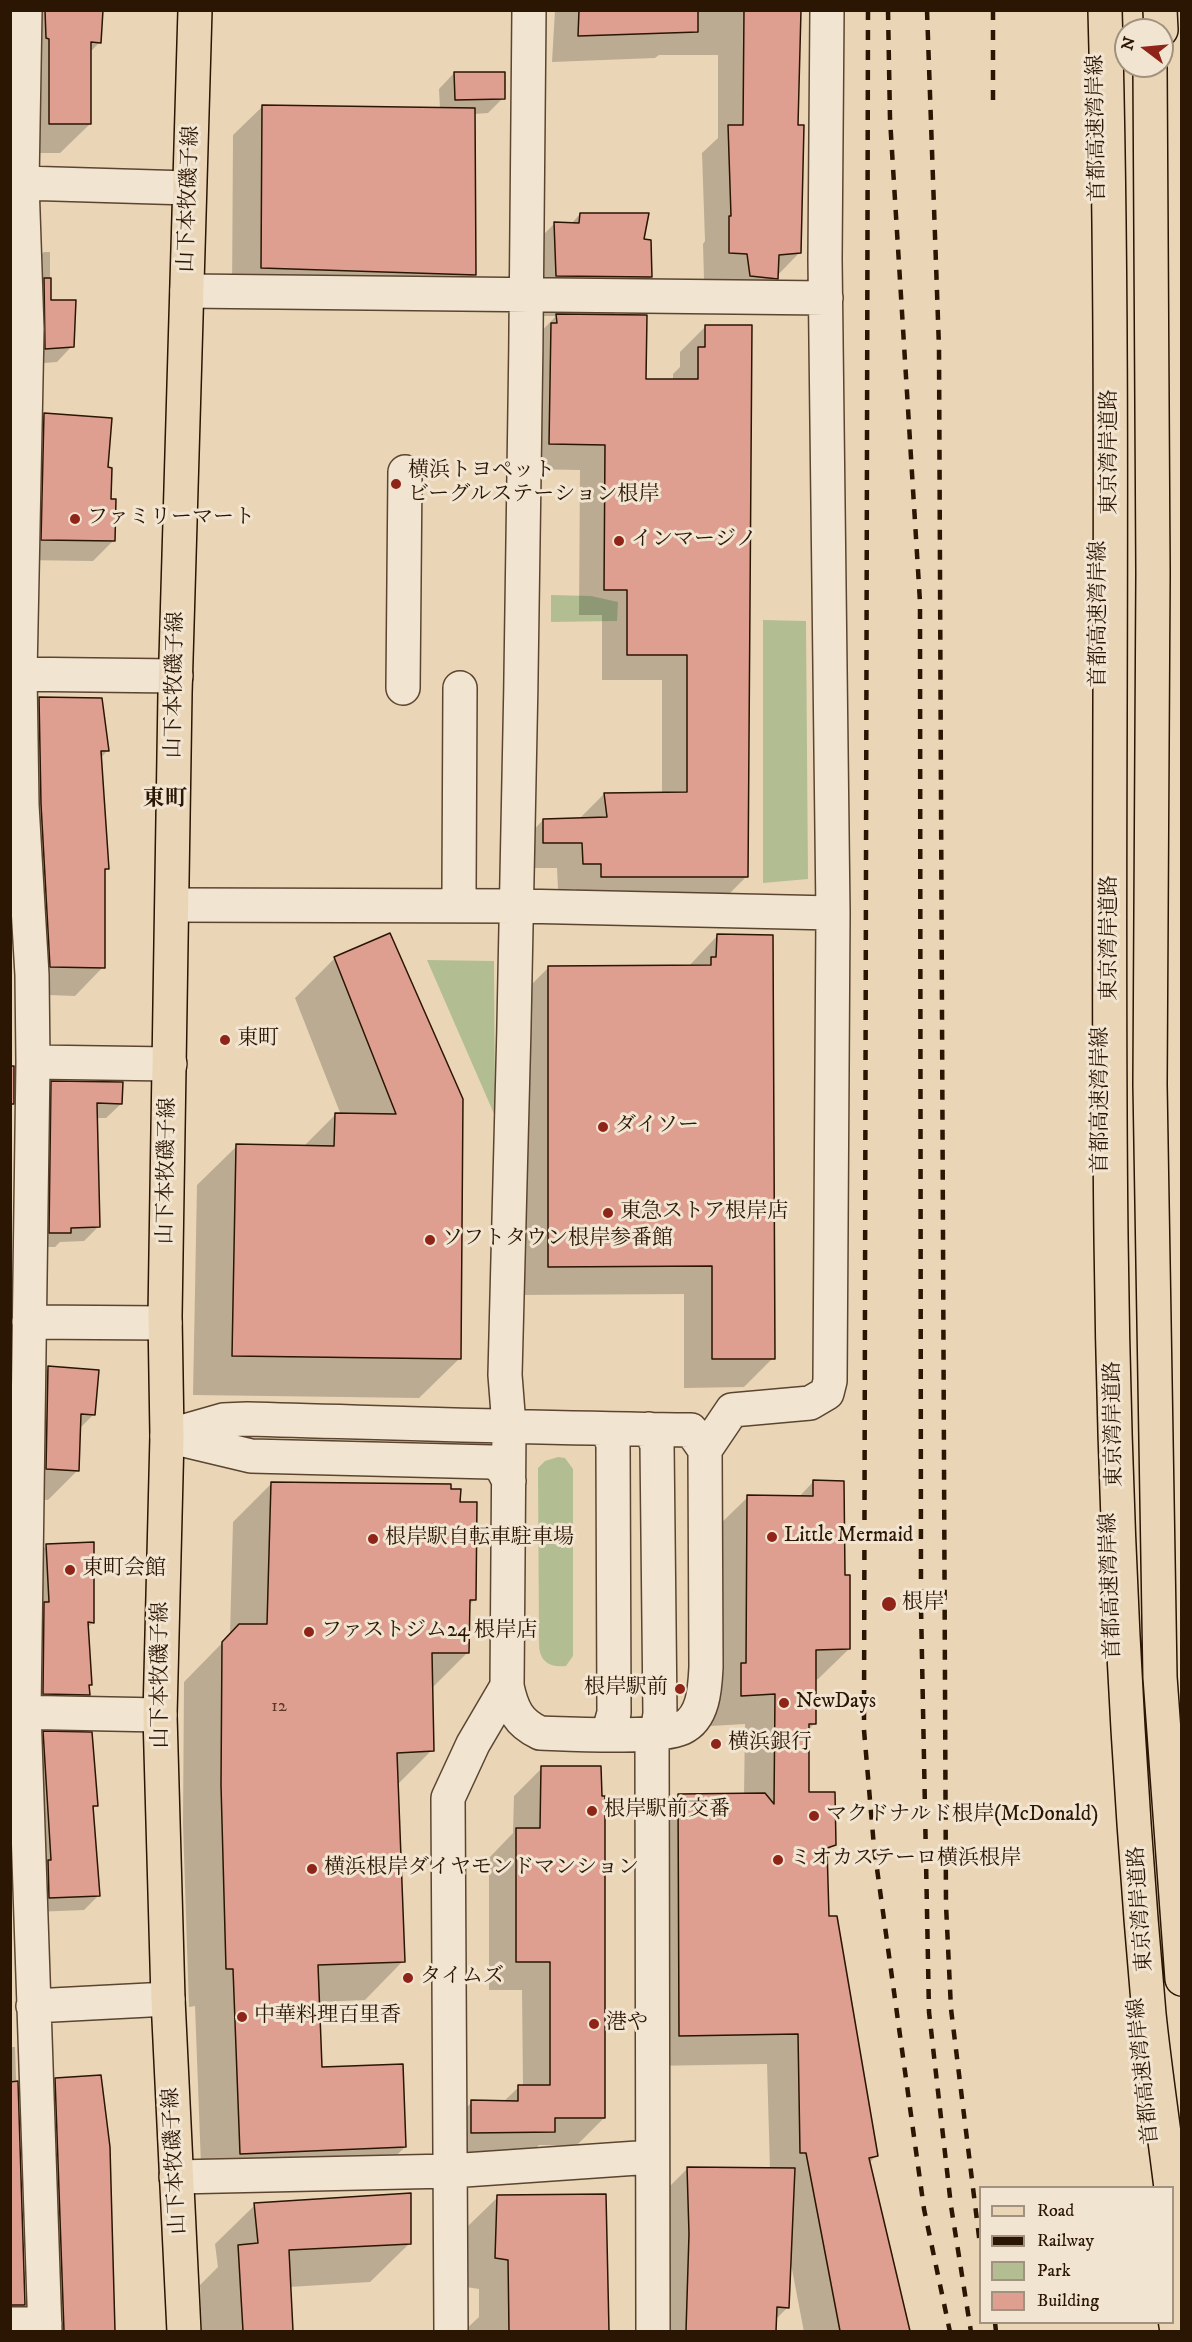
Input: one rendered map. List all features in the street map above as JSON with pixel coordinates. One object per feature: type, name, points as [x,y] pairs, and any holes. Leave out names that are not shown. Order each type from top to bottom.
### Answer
[{"type":"main road","name":"山下本牧磯子線","points":[[184,2331],[168,1999],[160,1715],[167,1436],[165,1323],[176,676],[195,10]]},
{"type":"main road","name":"首都高速湾岸線","points":[[1096,10],[1103,1374],[1116,1679],[1136,1997],[1158,2186]]},
{"type":"main road","name":"東京湾岸道路","points":[[1105,10],[1110,381],[1111,1236],[1117,1496],[1133,1796],[1150,2018],[1171,2186]]},
{"type":"main road","name":"東京湾岸道路","points":[[1150,78],[1153,573],[1150,1084],[1159,1665],[1182,1979]]},
{"type":"main road","points":[[1162,78],[1167,680],[1162,1199],[1175,1677],[1182,1774]]},
{"type":"main road","points":[[1174,2208],[1182,2272]]},
{"type":"main road","points":[[1174,2307],[1177,2331]]},
{"type":"street","points":[[10,2324],[45,2328],[20,1919],[21,1840],[17,1712],[18,1532],[29,1322],[22,1128],[33,1062],[21,975],[15,674],[25,10]]},
{"type":"street","points":[[529,10],[528,295],[519,906],[505,1375],[509,1426],[507,1686],[512,1708],[525,1726],[532,1730],[540,1733],[608,1734],[655,1732],[682,1728],[696,1714],[704,1696],[705,1450],[732,1410],[810,1402],[827,1393],[831,1381],[833,913],[826,298],[826,10]]},
{"type":"street","points":[[22,183],[189,188]]},
{"type":"street","points":[[187,291],[826,298]]},
{"type":"street","points":[[403,688],[405,472]]},
{"type":"street","points":[[15,674],[176,676]]},
{"type":"street","points":[[459,892],[460,688]]},
{"type":"street","points":[[172,905],[519,906],[833,913]]},
{"type":"street","points":[[33,1062],[170,1064]]},
{"type":"street","points":[[29,1322],[165,1323]]},
{"type":"street","points":[[167,1436],[223,1420],[247,1419],[691,1430],[705,1450]]},
{"type":"street","points":[[606,1429],[613,1443],[615,1517],[614,1713],[608,1734]]},
{"type":"street","points":[[649,1429],[657,1444],[660,1714],[655,1732],[653,2331]]},
{"type":"street","points":[[167,1436],[251,1455],[491,1462],[501,1466],[508,1481]]},
{"type":"street","points":[[451,2331],[448,1798],[473,1744],[507,1686]]},
{"type":"street","points":[[17,1712],[160,1715]]},
{"type":"street","points":[[26,2026],[168,1999]]},
{"type":"street","points":[[176,2177],[450,2170],[652,2157]]},
{"type":"green space","points":[[551,595],[591,596],[618,602],[617,621],[551,622]]},
{"type":"green space","points":[[763,620],[806,621],[808,879],[763,883]]},
{"type":"green space","points":[[427,960],[494,961],[495,1116]]},
{"type":"green space","points":[[558,1457],[565,1458],[573,1469],[573,1656],[566,1666],[555,1666],[546,1662],[539,1650],[538,1468],[545,1461]]},
{"type":"building","points":[[45,10],[103,10],[101,43],[91,42],[91,124],[49,124],[49,39],[46,38]]},
{"type":"building","points":[[579,10],[698,10],[698,32],[578,36]]},
{"type":"building","points":[[744,10],[801,10],[798,125],[804,125],[801,253],[779,255],[778,279],[750,276],[747,254],[729,253],[729,216],[731,216],[728,125],[743,125]]},
{"type":"building","points":[[454,72],[505,72],[505,99],[455,100]]},
{"type":"building","points":[[262,105],[475,108],[476,275],[261,268]]},
{"type":"building","points":[[580,213],[649,213],[644,239],[651,240],[652,277],[556,276],[554,222],[579,223]]},
{"type":"building","points":[[44,278],[51,278],[51,300],[76,300],[74,347],[45,349]]},
{"type":"building","points":[[556,314],[647,315],[646,379],[698,379],[698,347],[705,347],[705,325],[752,325],[748,877],[601,877],[601,864],[583,864],[582,843],[543,843],[543,819],[607,817],[604,793],[687,792],[687,655],[627,655],[627,590],[604,590],[605,445],[549,444],[551,323],[557,323]]},
{"type":"building","name":"ファミリーマート","points":[[44,413],[112,418],[108,467],[112,468],[111,499],[116,499],[115,541],[41,540]]},
{"type":"building","points":[[39,697],[102,698],[109,751],[101,751],[109,869],[105,869],[105,968],[50,967],[41,804]]},
{"type":"building","points":[[390,933],[463,1099],[461,1359],[232,1356],[236,1144],[334,1146],[335,1113],[396,1114],[334,957]]},
{"type":"building","points":[[717,934],[773,935],[775,1359],[712,1359],[712,1266],[548,1267],[548,966],[711,965],[711,957],[716,957]]},
{"type":"building","points":[[10,1066],[14,1066],[14,1104],[10,1104]]},
{"type":"building","points":[[51,1081],[123,1082],[122,1104],[97,1103],[100,1227],[71,1228],[71,1233],[49,1233]]},
{"type":"building","points":[[48,1366],[99,1370],[95,1415],[81,1414],[79,1471],[46,1469]]},
{"type":"building","points":[[813,1480],[844,1481],[845,1575],[850,1575],[850,1649],[816,1650],[816,1724],[809,1724],[809,1792],[835,1792],[836,1845],[827,1848],[829,1916],[837,1916],[878,2156],[869,2158],[910,2331],[840,2331],[806,2153],[800,2153],[798,2034],[679,2036],[678,1794],[765,1793],[774,1804],[775,1694],[741,1696],[741,1663],[746,1663],[747,1495],[813,1496]]},
{"type":"building","points":[[271,1482],[451,1484],[451,1489],[461,1489],[460,1502],[477,1502],[476,1600],[470,1600],[469,1653],[432,1653],[434,1751],[397,1753],[405,1962],[318,1965],[322,2067],[403,2064],[406,2147],[240,2154],[233,1969],[226,1969],[221,1785],[222,1642],[239,1624],[267,1624]]},
{"type":"building","points":[[94,1542],[94,1623],[88,1622],[92,1685],[89,1685],[90,1695],[43,1694],[44,1602],[49,1602],[46,1544]]},
{"type":"building","points":[[43,1731],[92,1732],[98,1806],[93,1806],[100,1896],[49,1898],[48,1860],[51,1860]]},
{"type":"building","points":[[541,1766],[601,1766],[602,1796],[605,1796],[605,2118],[555,2118],[555,2132],[471,2133],[471,2100],[518,2101],[518,2085],[550,2085],[550,1962],[516,1962],[516,1828],[540,1828]]},
{"type":"building","points":[[101,2075],[110,2147],[115,2331],[64,2331],[55,2078]]},
{"type":"building","points":[[18,2081],[25,2305],[10,2305],[10,2082]]},
{"type":"building","points":[[687,2167],[795,2168],[789,2308],[777,2307],[776,2331],[686,2331],[689,2234]]},
{"type":"building","points":[[411,2193],[411,2244],[289,2250],[293,2331],[243,2331],[238,2245],[258,2243],[254,2203]]},
{"type":"building","points":[[606,2194],[609,2331],[509,2331],[508,2260],[495,2258],[497,2195]]},
{"type":"railway","points":[[868,10],[864,1730],[874,1847],[924,2209],[950,2332]]},
{"type":"railway","points":[[888,10],[890,119],[920,602],[921,1607],[929,2012],[951,2206],[971,2332]]},
{"type":"railway","points":[[927,10],[939,348],[946,1905],[951,2009],[979,2237]]},
{"type":"railway","points":[[993,10],[993,110]]},
{"type":"railway","points":[[995,2324],[996,2332]]},
{"type":"place","name":"横浜トヨペット ビーグルステーション根岸","points":[[396,484]]},
{"type":"place","name":"ファミリーマート","points":[[75,519]]},
{"type":"place","name":"インマージノ","points":[[619,541]]},
{"type":"place","name":"東町","points":[[225,1040]]},
{"type":"place","name":"ダイソー","points":[[603,1127]]},
{"type":"place","name":"東急ストア根岸店","points":[[608,1213]]},
{"type":"place","name":"ソフトタウン根岸参番館","points":[[430,1240]]},
{"type":"place","name":"Little Mermaid","points":[[772,1537]]},
{"type":"place","name":"根岸駅自転車駐車場","points":[[373,1539]]},
{"type":"place","name":"東町会館","points":[[70,1570]]},
{"type":"place","name":"根岸","points":[[889,1604]]},
{"type":"place","name":"ファストジム24 根岸店","points":[[309,1632]]},
{"type":"place","name":"根岸駅前","points":[[680,1689]]},
{"type":"place","name":"NewDays","points":[[784,1703]]},
{"type":"place","name":"横浜銀行","points":[[716,1744]]},
{"type":"place","name":"根岸駅前交番","points":[[592,1811]]},
{"type":"place","name":"マクドナルド根岸(McDonald)","points":[[814,1816]]},
{"type":"place","name":"ミオカステーロ横浜根岸","points":[[778,1860]]},
{"type":"place","name":"横浜根岸ダイヤモンドマンション","points":[[312,1869]]},
{"type":"place","name":"タイムズ","points":[[408,1978]]},
{"type":"place","name":"中華料理百里香","points":[[242,2017]]},
{"type":"place","name":"港や","points":[[594,2024]]},
{"type":"district","name":"東町","points":[[165,800]]}]
